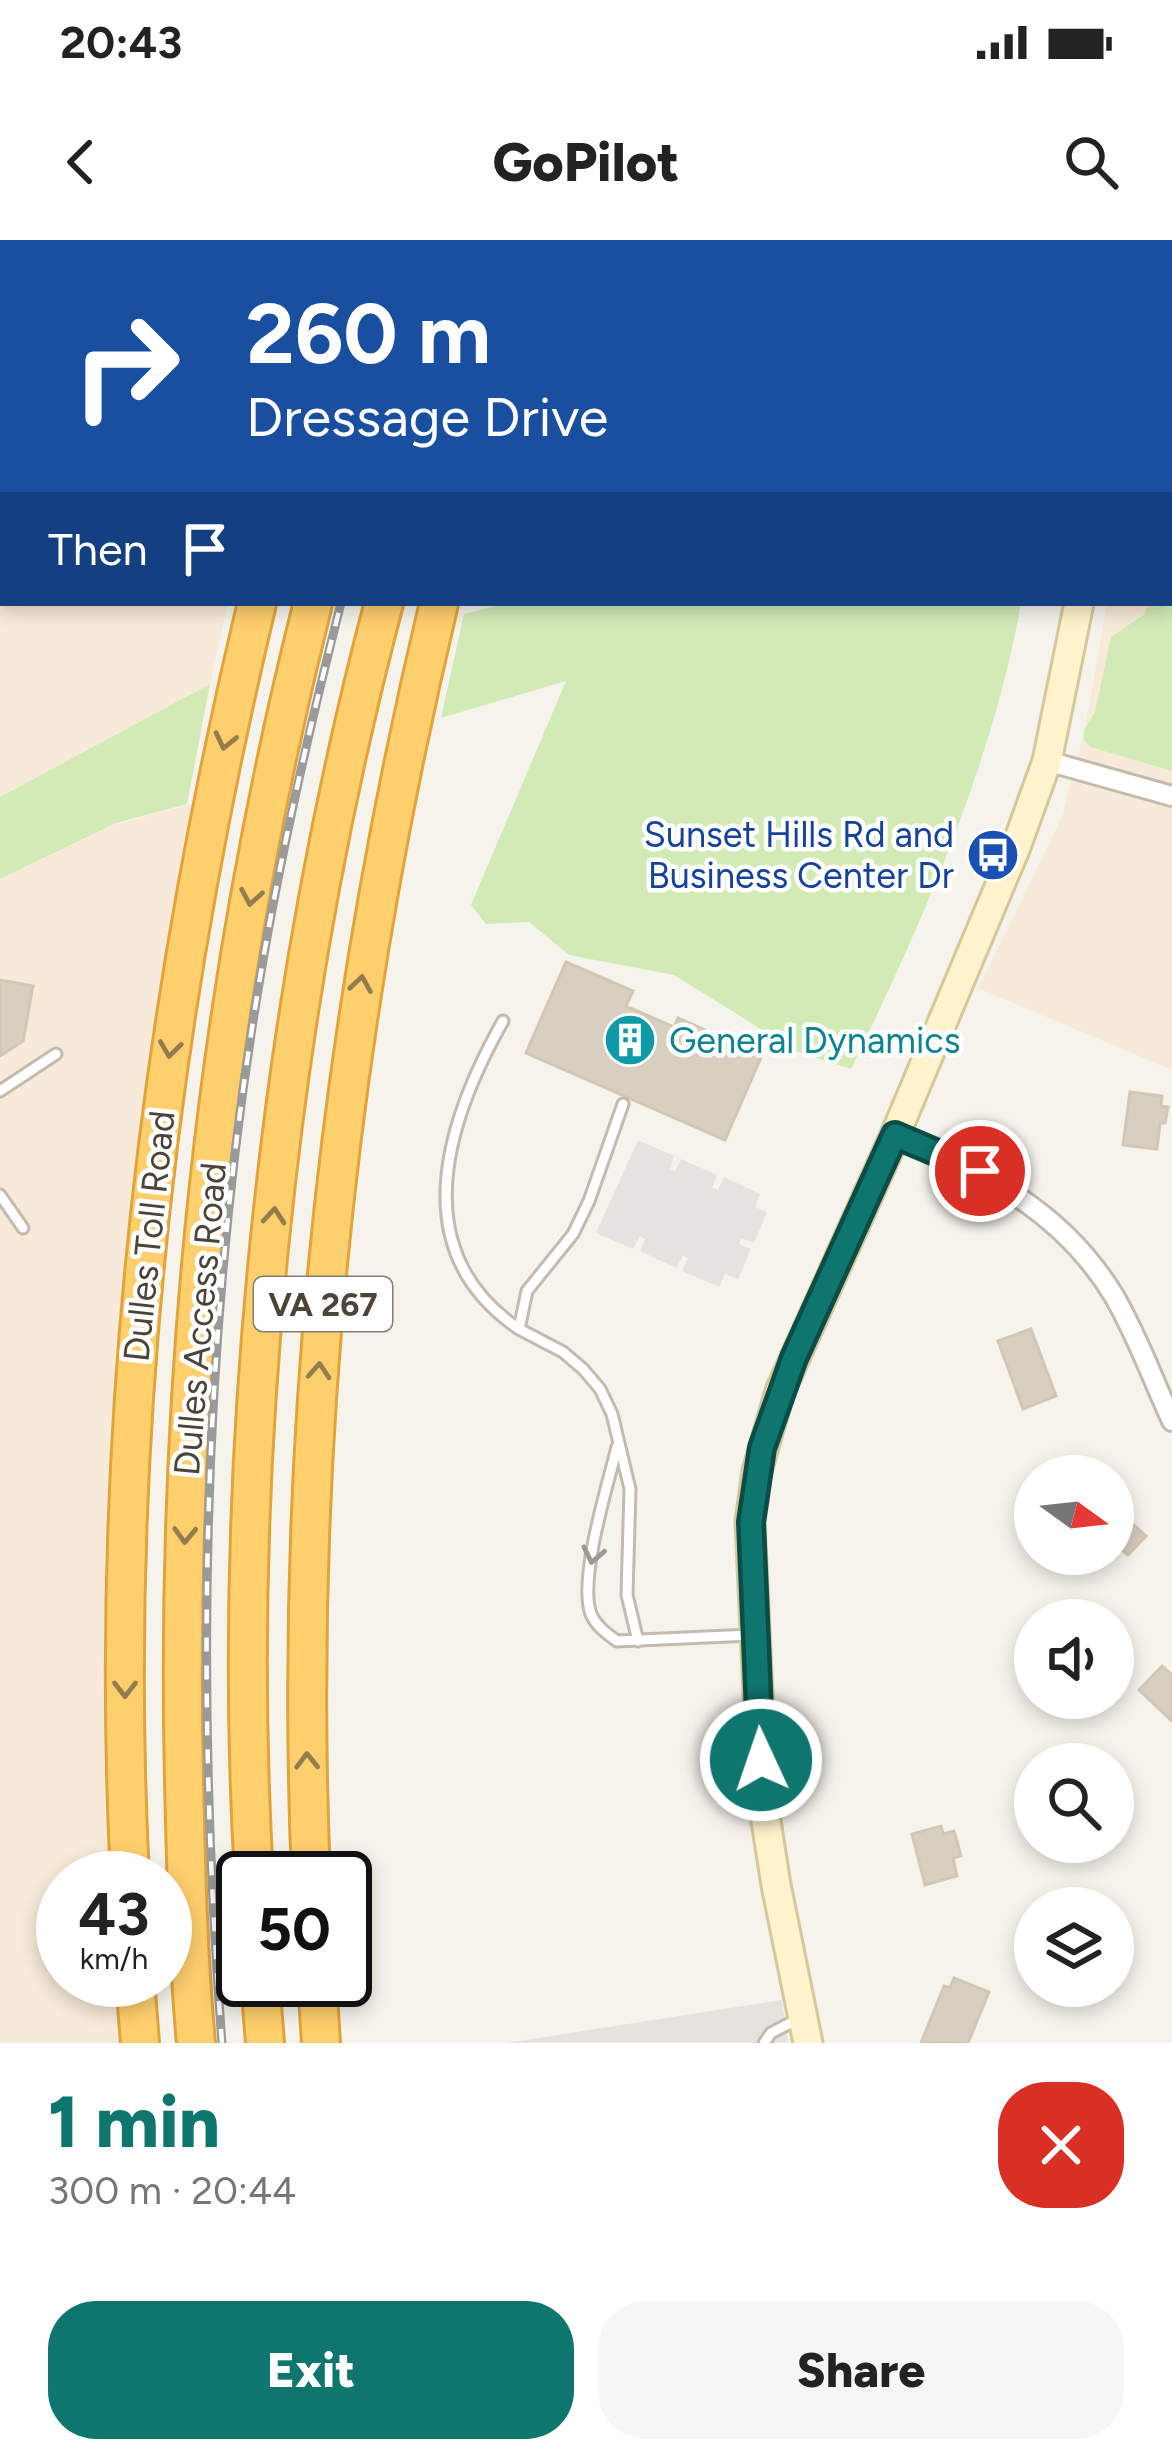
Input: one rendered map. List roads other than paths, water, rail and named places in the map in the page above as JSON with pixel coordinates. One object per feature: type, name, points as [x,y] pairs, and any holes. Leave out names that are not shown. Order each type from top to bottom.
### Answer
[{"type":"highway","name":"Dulles Toll Road","points":[[129,1851],[124,1682],[139,1328],[157,1140],[210,809],[256,606]]},
{"type":"highway","name":"Dulles Access Road","points":[[196,2043],[182,1700],[190,1398],[220,1095],[273,782],[312,606]]},
{"type":"highway","name":"VA 267","points":[[311,1851],[308,1596],[327,1256],[361,984],[408,736],[438,606]]},
{"type":"highway","name":"Dulles Access Road","points":[[253,1851],[249,1658],[265,1316],[293,1064],[348,757],[381,613]]},
{"type":"highway","points":[[137,2007],[140,2043]]},
{"type":"highway","points":[[262,2007],[265,2043]]},
{"type":"highway","points":[[319,2007],[321,2043]]},
{"type":"main road","points":[[806,2030],[765,1819],[751,1522],[762,1448],[794,1358],[1010,862],[1047,761],[1078,606]]},
{"type":"street","points":[[1047,761],[1172,796]]},
{"type":"street","points":[[895,1135],[980,1171],[1016,1193],[1072,1240],[1116,1299],[1172,1421]]},
{"type":"lane","points":[[503,1021],[456,1127],[446,1198],[452,1240],[468,1281],[490,1309],[563,1352],[600,1389],[630,1489],[626,1595],[638,1641]]},
{"type":"lane","points":[[0,1091],[56,1054]]},
{"type":"lane","points":[[519,1329],[527,1292],[573,1234],[589,1201],[623,1104]]},
{"type":"lane","points":[[0,1195],[23,1228]]},
{"type":"lane","points":[[619,1441],[587,1596],[592,1617],[617,1641],[754,1635]]},
{"type":"lane","points":[[764,2043],[771,2033],[806,2030]]},
{"type":"railway","points":[[222,2043],[213,1911],[207,1646],[215,1380],[225,1248],[267,936],[340,606]]},
{"type":"place","name":"Sunset Hills Rd and Business Center Dr","points":[[993,855]]},
{"type":"place","name":"General Dynamics","points":[[630,1040]]}]
